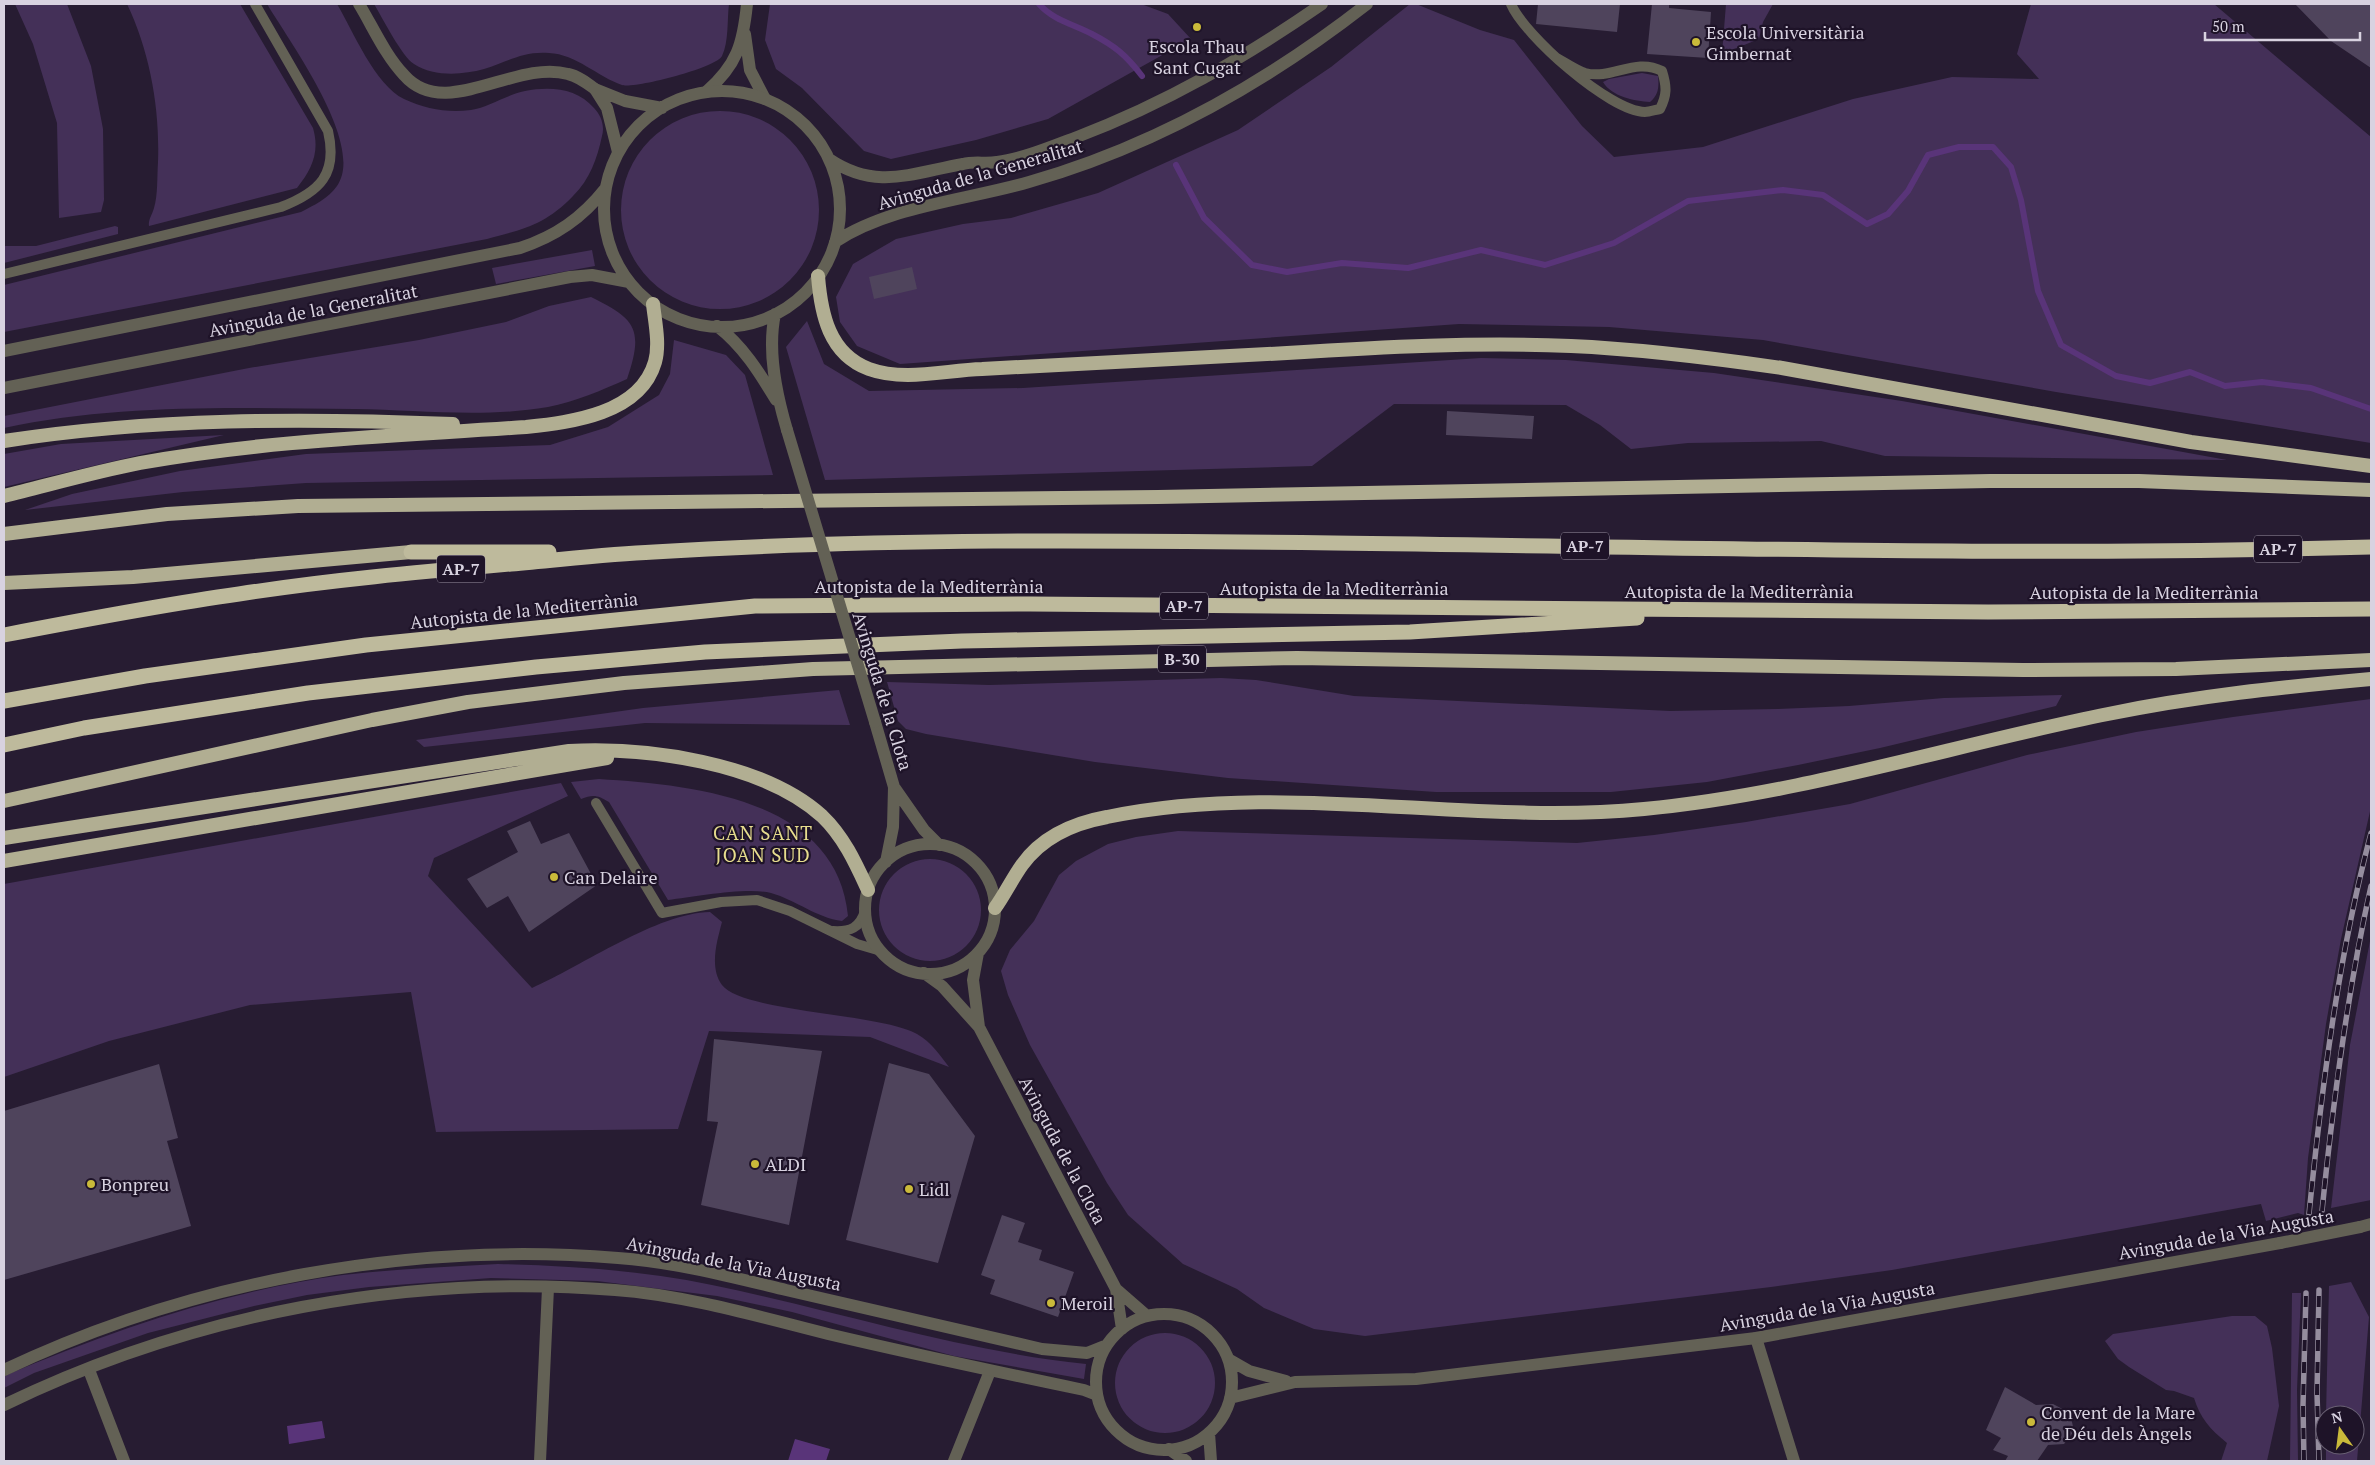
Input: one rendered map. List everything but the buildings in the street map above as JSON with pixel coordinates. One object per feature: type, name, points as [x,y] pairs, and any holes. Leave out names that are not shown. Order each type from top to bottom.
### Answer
[{"type":"highway","points":[[818,276],[822,314],[834,342],[856,362],[869,369],[891,374],[915,375],[970,369],[1185,360],[1407,346],[1492,344],[1572,346],[1705,357],[1782,368],[2191,442],[2371,466]]},
{"type":"highway","points":[[4,496],[140,464],[210,452],[288,443],[526,427],[553,424],[594,414],[614,407],[633,396],[650,375],[657,348],[652,304]]},
{"type":"highway","points":[[4,441],[112,427],[271,420],[362,420],[526,427]]},
{"type":"highway","points":[[4,534],[167,514],[298,506],[1310,495],[1990,480],[2139,481],[2371,490]]},
{"type":"highway","name":"AP-7","points":[[4,635],[138,610],[378,576],[643,552],[764,546],[1019,541],[1957,550],[2184,550],[2371,547]]},
{"type":"highway","points":[[4,583],[133,577],[411,552],[643,552]]},
{"type":"highway","name":"Autopista de la Mediterrània","points":[[4,701],[145,676],[366,645],[755,606],[1030,604],[1998,612],[2371,609]]},
{"type":"highway","points":[[4,745],[84,728],[308,693],[536,667],[705,652],[952,642],[1410,632],[1773,610]]},
{"type":"highway","name":"B-30","points":[[4,801],[363,722],[468,702],[615,684],[813,669],[1297,658],[2032,670],[2232,667],[2371,660]]},
{"type":"highway","points":[[995,908],[1023,862],[1047,839],[1081,823],[1129,812],[1201,805],[1273,803],[1539,814],[1640,810],[1697,804],[1761,794],[1874,770],[2105,714],[2173,702],[2274,688],[2371,679]]},
{"type":"highway","points":[[4,838],[569,751],[603,749],[640,751],[680,758],[748,776],[800,800],[822,816],[840,836],[853,857],[868,890]]},
{"type":"highway","points":[[4,862],[571,762],[640,756],[680,758]]},
{"type":"street","points":[[359,4],[404,77],[427,89],[443,94],[459,93],[510,77],[544,71],[570,74],[595,89],[625,101],[662,108]]},
{"type":"street","points":[[706,92],[734,63],[744,32],[747,4]]},
{"type":"street","name":"Avinguda de la Generalitat","points":[[829,159],[846,171],[882,178],[966,163],[998,162],[1056,145],[1114,123],[1223,69],[1322,4]]},
{"type":"street","name":"Avinguda de la Generalitat","points":[[835,242],[850,232],[879,220],[1029,182],[1097,159],[1147,138],[1210,107],[1271,71],[1368,4]]},
{"type":"street","points":[[744,32],[750,70],[765,99]]},
{"type":"street","points":[[595,89],[607,108],[618,152]]},
{"type":"street","points":[[706,92],[739,92],[765,99],[785,109],[802,123],[817,140],[829,159],[840,203],[835,242],[818,276],[802,295],[775,314],[747,324],[717,326],[687,322],[652,304],[629,282],[616,263],[608,242],[603,211],[605,189],[618,152],[634,130],[662,108],[688,96],[706,92]]},
{"type":"street","name":"Avinguda de la Generalitat","points":[[4,351],[520,248],[540,241],[570,224],[591,206],[605,189]]},
{"type":"street","name":"Avinguda de la Generalitat","points":[[4,388],[570,277],[592,275],[629,282]]},
{"type":"street","name":"Avinguda de la Clota","points":[[775,314],[772,328],[772,350],[779,405],[894,786],[924,830],[939,845]]},
{"type":"street","name":"Avinguda de la Clota","points":[[717,326],[733,338],[750,358],[779,405]]},
{"type":"street","name":"Avinguda de la Clota","points":[[886,862],[893,827],[894,786]]},
{"type":"street","points":[[939,845],[960,851],[981,869],[992,887],[995,908],[990,936],[978,954],[965,964],[949,971],[924,974],[896,964],[880,951],[870,932],[865,911],[868,890],[874,877],[886,862],[911,847],[939,845]]},
{"type":"street","name":"Avinguda de la Clota","points":[[978,954],[973,980],[979,1027]]},
{"type":"street","name":"Avinguda de la Clota","points":[[924,974],[942,986],[979,1027],[1116,1289],[1122,1329]]},
{"type":"street","name":"Avinguda de la Via Augusta","points":[[1230,1398],[1295,1382],[1416,1379],[1756,1338],[2366,1226]]},
{"type":"street","name":"Avinguda de la Via Augusta","points":[[4,1370],[135,1317],[241,1286],[402,1259],[507,1254],[620,1258],[714,1274],[1042,1349],[1087,1353],[1107,1345]]},
{"type":"street","points":[[4,1405],[146,1347],[248,1318],[406,1291],[507,1286],[617,1290],[708,1305],[990,1371],[1084,1390],[1097,1395]]},
{"type":"street","points":[[540,1461],[548,1288]]},
{"type":"street","name":"Avinguda de la Clota","points":[[1116,1289],[1147,1316]]},
{"type":"street","points":[[1174,1314],[1193,1320],[1214,1336],[1228,1359],[1232,1374],[1230,1398],[1224,1414],[1209,1433],[1193,1443],[1169,1449],[1147,1447],[1120,1434],[1106,1416],[1097,1395],[1097,1370],[1107,1345],[1122,1329],[1147,1316],[1174,1314]]},
{"type":"street","points":[[1756,1338],[1794,1461]]},
{"type":"street","name":"Avinguda de la Via Augusta","points":[[1228,1359],[1249,1371],[1295,1382]]},
{"type":"street","points":[[89,1370],[124,1461]]},
{"type":"street","points":[[954,1461],[990,1371]]},
{"type":"street","points":[[1209,1433],[1211,1461]]},
{"type":"street","points":[[1169,1449],[1186,1461]]},
{"type":"lane","points":[[4,274],[281,207],[298,200],[320,185],[330,166],[328,131],[255,4]]},
{"type":"lane","points":[[1511,4],[1516,14],[1570,71],[1624,107],[1644,112],[1660,109],[1665,98],[1667,87],[1662,71],[1651,66],[1585,73],[1558,58]]},
{"type":"lane","points":[[596,803],[662,913],[721,902],[757,900],[790,911],[857,944],[880,951]]},
{"type":"lane","points":[[830,930],[853,930],[859,925],[865,911]]},
{"type":"shaded area","points":[[15,4],[67,4],[91,66],[103,129],[104,200],[101,212],[59,218],[57,123],[33,44]]},
{"type":"shaded area","points":[[127,4],[240,4],[313,128],[316,145],[315,153],[307,174],[297,188],[149,226],[157,192],[158,142],[155,101],[142,41]]},
{"type":"shaded area","points":[[267,4],[337,4],[374,70],[393,92],[404,99],[420,105],[445,110],[471,110],[534,89],[562,90],[580,96],[596,111],[603,125],[598,153],[588,176],[573,196],[553,214],[523,229],[487,239],[4,332],[4,285],[301,212],[333,191],[337,186],[343,168],[341,145],[333,120],[306,67]]},
{"type":"shaded area","points":[[374,4],[729,4],[726,44],[722,56],[716,61],[691,72],[657,81],[622,85],[578,61],[559,54],[549,53],[523,55],[467,73],[448,74],[430,71],[409,60]]},
{"type":"shaded area","points":[[770,4],[1141,4],[1168,14],[1191,39],[1048,119],[976,140],[891,159],[864,151],[802,88],[776,69],[765,40]]},
{"type":"shaded area","points":[[1410,4],[1416,4],[1480,30],[1514,40],[1582,126],[1614,157],[1703,147],[1853,99],[1952,77],[2039,79],[2017,54],[2031,4],[2214,4],[2371,137],[2371,443],[2056,392],[1763,340],[1609,327],[1459,324],[900,364],[857,346],[840,322],[836,297],[853,264],[896,239],[963,224],[1011,218],[1098,193],[1238,130],[1331,67]]},
{"type":"shaded area","points":[[1726,4],[1773,4],[1763,22],[1759,39],[1722,54]]},
{"type":"shaded area","points":[[1642,73],[1658,76],[1658,90],[1650,102],[1638,101],[1618,95],[1603,82],[1609,79]]},
{"type":"shaded area","points":[[710,111],[730,111],[749,115],[767,123],[783,133],[797,147],[815,181],[819,210],[815,239],[807,257],[797,273],[783,287],[749,305],[730,309],[710,309],[691,305],[673,297],[657,287],[643,273],[625,239],[621,220],[621,200],[625,181],[633,163],[643,147],[657,133],[691,115]]},
{"type":"shaded area","points":[[115,226],[118,227],[118,234],[4,263],[4,246],[36,246]]},
{"type":"shaded area","points":[[592,250],[595,266],[496,284],[492,268]]},
{"type":"shaded area","points":[[591,297],[618,312],[627,319],[632,327],[635,337],[635,348],[627,379],[558,405],[524,410],[476,413],[355,409],[179,409],[91,414],[4,428],[4,416],[249,368],[419,340],[506,322],[549,306]]},
{"type":"shaded area","points":[[807,321],[824,364],[869,391],[1023,388],[1481,358],[1566,360],[1714,373],[1902,401],[2227,460],[1885,456],[1821,441],[1688,443],[1631,449],[1600,425],[1566,405],[1394,404],[1312,466],[825,480],[786,347]]},
{"type":"shaded area","points":[[674,340],[726,355],[745,375],[773,475],[306,483],[183,492],[25,510],[72,494],[180,471],[306,454],[550,445],[608,427],[659,395],[670,374]]},
{"type":"shaded area","points":[[224,435],[4,487],[4,454],[61,444]]},
{"type":"shaded area","points":[[1221,678],[1256,680],[1354,696],[1670,711],[1777,709],[1849,706],[1944,698],[2062,695],[2056,706],[1880,748],[1707,782],[1611,792],[1436,792],[1228,778],[1095,762],[926,734],[906,729],[898,721],[887,682],[989,685]]},
{"type":"shaded area","points":[[839,690],[850,725],[645,723],[424,747],[416,740],[643,708]]},
{"type":"shaded area","points":[[2371,699],[2371,807],[2341,939],[2326,1024],[2308,1158],[2304,1215],[2298,1213],[2266,1221],[2261,1204],[1892,1270],[1771,1287],[1365,1336],[1314,1329],[1264,1308],[1237,1289],[1183,1264],[1128,1215],[1107,1183],[1030,1045],[1008,995],[1001,971],[1010,950],[1034,921],[1059,875],[1076,861],[1108,844],[1136,837],[1178,831],[1577,843],[1654,835],[1746,822],[1850,804],[2027,755],[2136,732]]},
{"type":"shaded area","points":[[599,779],[675,786],[715,794],[754,806],[789,822],[817,846],[838,876],[848,916],[842,921],[833,919],[815,913],[780,896],[761,891],[735,892],[668,900],[609,802],[595,796],[581,799],[571,782]]},
{"type":"shaded area","points":[[561,783],[568,796],[434,858],[428,876],[532,988],[620,942],[667,921],[710,912],[722,922],[715,954],[718,978],[722,985],[735,994],[782,1007],[873,1021],[899,1027],[917,1034],[927,1041],[949,1067],[870,1037],[709,1031],[678,1129],[436,1132],[411,992],[250,1005],[109,1041],[4,1077],[4,884]]},
{"type":"shaded area","points":[[930,859],[949,863],[966,874],[977,891],[981,910],[977,929],[966,946],[949,957],[930,961],[911,957],[894,946],[883,929],[879,910],[883,891],[894,874],[911,863]]},
{"type":"shaded area","points":[[2371,936],[2371,1200],[2331,1208],[2350,1045]]},
{"type":"shaded area","points":[[498,1264],[605,1270],[659,1276],[712,1285],[992,1350],[1086,1364],[1084,1379],[954,1356],[792,1312],[717,1296],[597,1281],[491,1278],[369,1287],[307,1295],[254,1306],[148,1333],[34,1373],[4,1388],[4,1376],[86,1343],[170,1314],[256,1291],[343,1275]]},
{"type":"shaded area","points":[[2351,1282],[2369,1317],[2362,1405],[2326,1405],[2329,1286]]},
{"type":"shaded area","points":[[2292,1293],[2301,1293],[2297,1390],[2298,1461],[2290,1461]]},
{"type":"shaded area","points":[[2232,1316],[2255,1316],[2267,1326],[2272,1348],[2279,1406],[2267,1461],[2221,1461],[2227,1443],[2206,1423],[2199,1412],[2194,1398],[2166,1390],[2129,1367],[2118,1359],[2105,1341],[2113,1334]]},
{"type":"shaded area","points":[[1165,1333],[1184,1337],[1200,1348],[1211,1364],[1215,1383],[1211,1402],[1200,1418],[1184,1429],[1165,1433],[1146,1429],[1130,1418],[1119,1402],[1115,1383],[1119,1364],[1130,1348],[1146,1337]]},
{"type":"shaded area","points":[[322,1421],[325,1438],[289,1444],[287,1426]]},
{"type":"shaded area","points":[[795,1439],[830,1449],[826,1461],[788,1461]]},
{"type":"shaded area","points":[[2326,1455],[2358,1455],[2357,1461],[2326,1461]]},
{"type":"waterway","points":[[1039,4],[1057,18],[1092,34],[1114,47],[1131,62],[1142,76]]},
{"type":"waterway","points":[[1176,165],[1204,218],[1252,265],[1287,272],[1342,263],[1408,268],[1481,250],[1545,265],[1614,243],[1688,201],[1783,190],[1823,195],[1867,224],[1888,214],[1908,191],[1928,155],[1959,147],[1993,147],[2011,167],[2021,200],[2038,291],[2061,345],[2116,376],[2150,383],[2190,372],[2225,386],[2262,382],[2311,388],[2371,409]]},
{"type":"railway","points":[[2309,1214],[2332,1022],[2349,927],[2371,833]]},
{"type":"railway","points":[[2322,1211],[2342,1048],[2362,926],[2371,886]]},
{"type":"railway","points":[[2319,1290],[2317,1393],[2319,1461]]},
{"type":"railway","points":[[2304,1461],[2303,1405],[2306,1293]]},
{"type":"place","name":"Escola Thau Sant Cugat","points":[[1197,27]]},
{"type":"place","name":"Escola Universitària Gimbernat","points":[[1696,42]]},
{"type":"place","name":"Can Delaire","points":[[554,877]]},
{"type":"place","name":"ALDI","points":[[755,1164]]},
{"type":"place","name":"Bonpreu","points":[[91,1184]]},
{"type":"place","name":"Lidl","points":[[909,1189]]},
{"type":"place","name":"Meroil","points":[[1051,1303]]},
{"type":"place","name":"Convent de la Mare de Déu dels Àngels","points":[[2031,1422]]},
{"type":"district","name":"CAN SANT JOAN SUD","points":[[763,843]]}]
